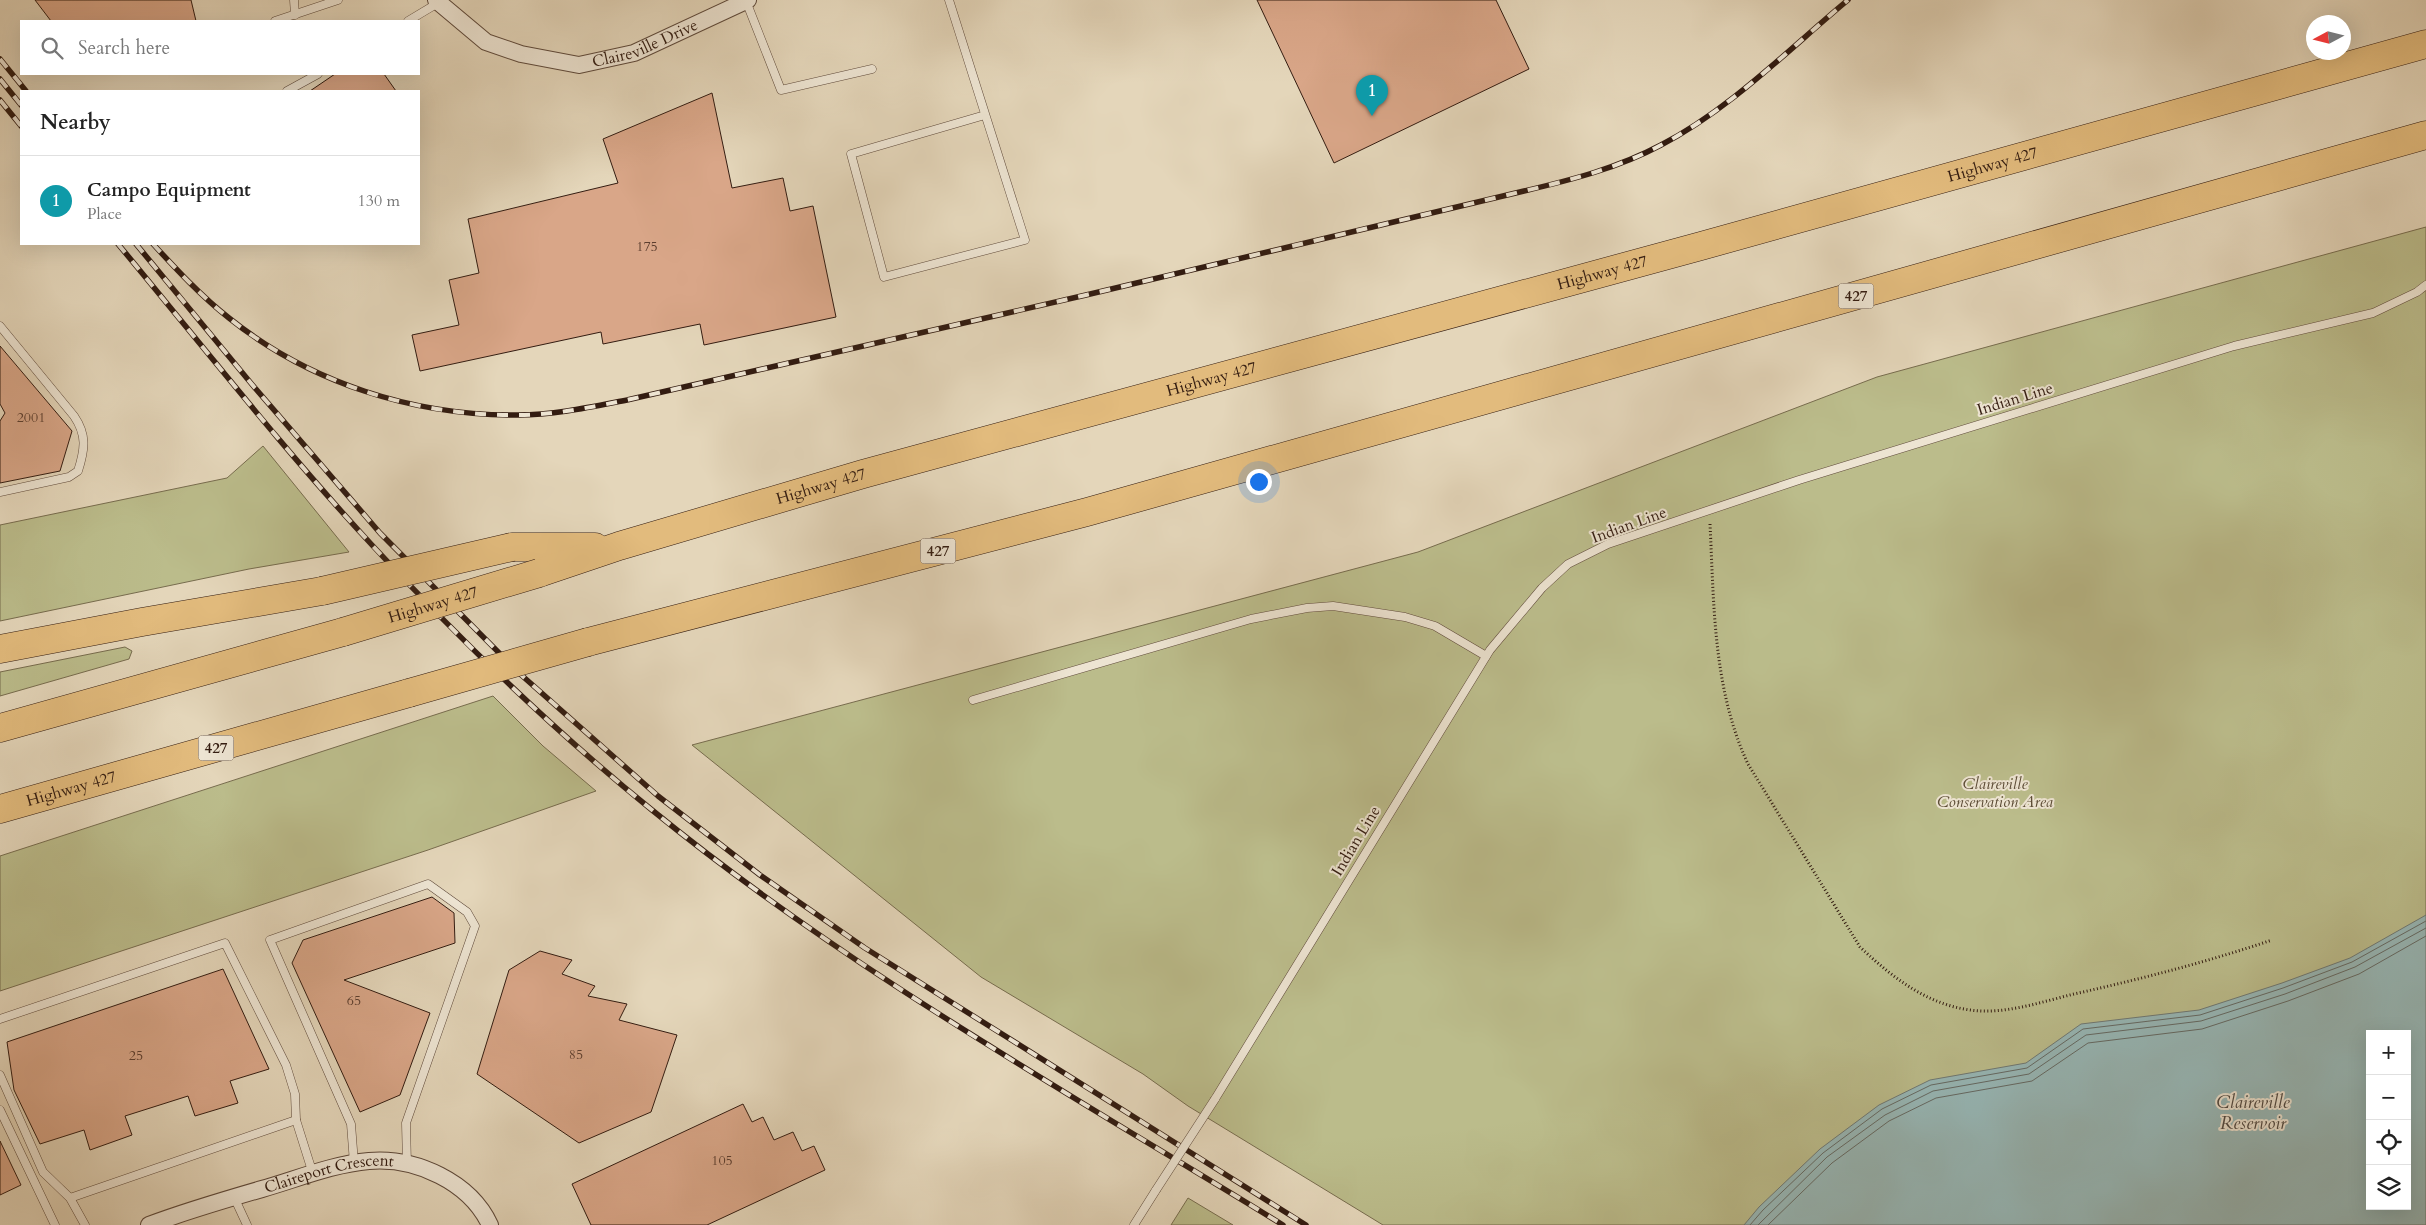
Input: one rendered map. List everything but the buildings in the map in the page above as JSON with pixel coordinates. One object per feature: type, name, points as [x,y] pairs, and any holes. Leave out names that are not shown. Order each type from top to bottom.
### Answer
[{"type":"highway","name":"Highway 427","points":[[0,728],[343,632],[539,573],[619,546],[863,474],[1701,246],[2426,44]]},
{"type":"highway","name":"Highway 427","points":[[8,808],[588,642],[1087,512],[2426,135]]},
{"type":"highway","points":[[0,649],[322,591],[512,547],[619,546]]},
{"type":"street","name":"Claireville Drive","points":[[437,1],[486,42],[521,54],[580,65],[634,53],[747,0]]},
{"type":"street","name":"Claireport Crescent","points":[[149,1225],[313,1174],[354,1163],[372,1161],[407,1165],[442,1176],[459,1186],[474,1199],[490,1225]]},
{"type":"lane","points":[[294,0],[295,15]]},
{"type":"lane","points":[[278,20],[338,0]]},
{"type":"lane","points":[[747,0],[781,90],[872,69]]},
{"type":"lane","points":[[949,0],[1025,240],[884,277],[851,154],[985,115]]},
{"type":"lane","points":[[409,20],[437,1]]},
{"type":"lane","points":[[290,90],[316,75]]},
{"type":"lane","name":"Indian Line","points":[[1134,1225],[1215,1099],[1486,656],[1542,588],[1568,564],[1608,544],[1808,477],[2234,346],[2373,313],[2417,292],[2426,285]]},
{"type":"lane","points":[[0,326],[74,416],[83,429],[84,443],[78,471],[69,477],[0,492]]},
{"type":"lane","points":[[973,700],[1251,620],[1307,608],[1333,606],[1405,617],[1435,626],[1486,656]]},
{"type":"lane","points":[[354,1163],[351,1124],[270,940],[428,884],[467,912],[475,926],[406,1123],[407,1165]]},
{"type":"lane","points":[[0,1019],[225,944],[286,1064],[295,1094],[296,1120],[313,1174]]},
{"type":"lane","points":[[0,1075],[43,1172],[70,1198],[84,1225]]},
{"type":"lane","points":[[0,1110],[55,1225]]},
{"type":"lane","points":[[70,1198],[296,1120]]},
{"type":"lane","points":[[234,1197],[247,1225]]},
{"type":"path","points":[[1709,511],[1717,650],[1734,735],[1748,764],[1860,947],[1884,970],[1907,987],[1936,1000],[1971,1010],[1992,1011],[2034,1004],[2211,961],[2272,940]]},
{"type":"green space","name":"Claireville Conservation Area","points":[[2426,227],[2426,1225],[1383,1225],[1188,1106],[1143,1074],[981,977],[692,745],[1418,552],[1877,377]]},
{"type":"green space","points":[[263,446],[349,552],[249,569],[0,621],[0,525],[227,478]]},
{"type":"green space","points":[[125,647],[132,651],[129,659],[0,696],[0,672]]},
{"type":"green space","points":[[493,696],[543,746],[596,791],[428,850],[0,991],[0,856]]},
{"type":"green space","points":[[1188,1198],[1233,1225],[1171,1225]]},
{"type":"water","name":"Claireville Reservoir","points":[[2426,915],[2426,1225],[1744,1225],[1759,1207],[1820,1149],[1879,1105],[1930,1080],[2026,1063],[2081,1024],[2199,1010],[2350,958]]},
{"type":"railway","points":[[154,245],[199,292],[229,318],[260,341],[294,361],[329,378],[402,402],[440,409],[479,414],[518,415],[559,412],[627,400],[1086,295],[1577,178],[1645,153],[1711,114],[1758,78],[1848,0]]},
{"type":"railway","points":[[0,59],[25,90]]},
{"type":"railway","points":[[0,79],[20,104]]},
{"type":"railway","points":[[0,100],[20,125]]},
{"type":"railway","points":[[119,245],[339,509],[438,615],[578,748],[652,810],[726,868],[881,976],[960,1028],[1283,1225]]},
{"type":"railway","points":[[137,245],[255,388],[380,533],[519,673],[658,796],[760,875],[865,948],[1306,1225]]},
{"type":"place","name":"Campo Equipment","points":[[1372,116]]}]
